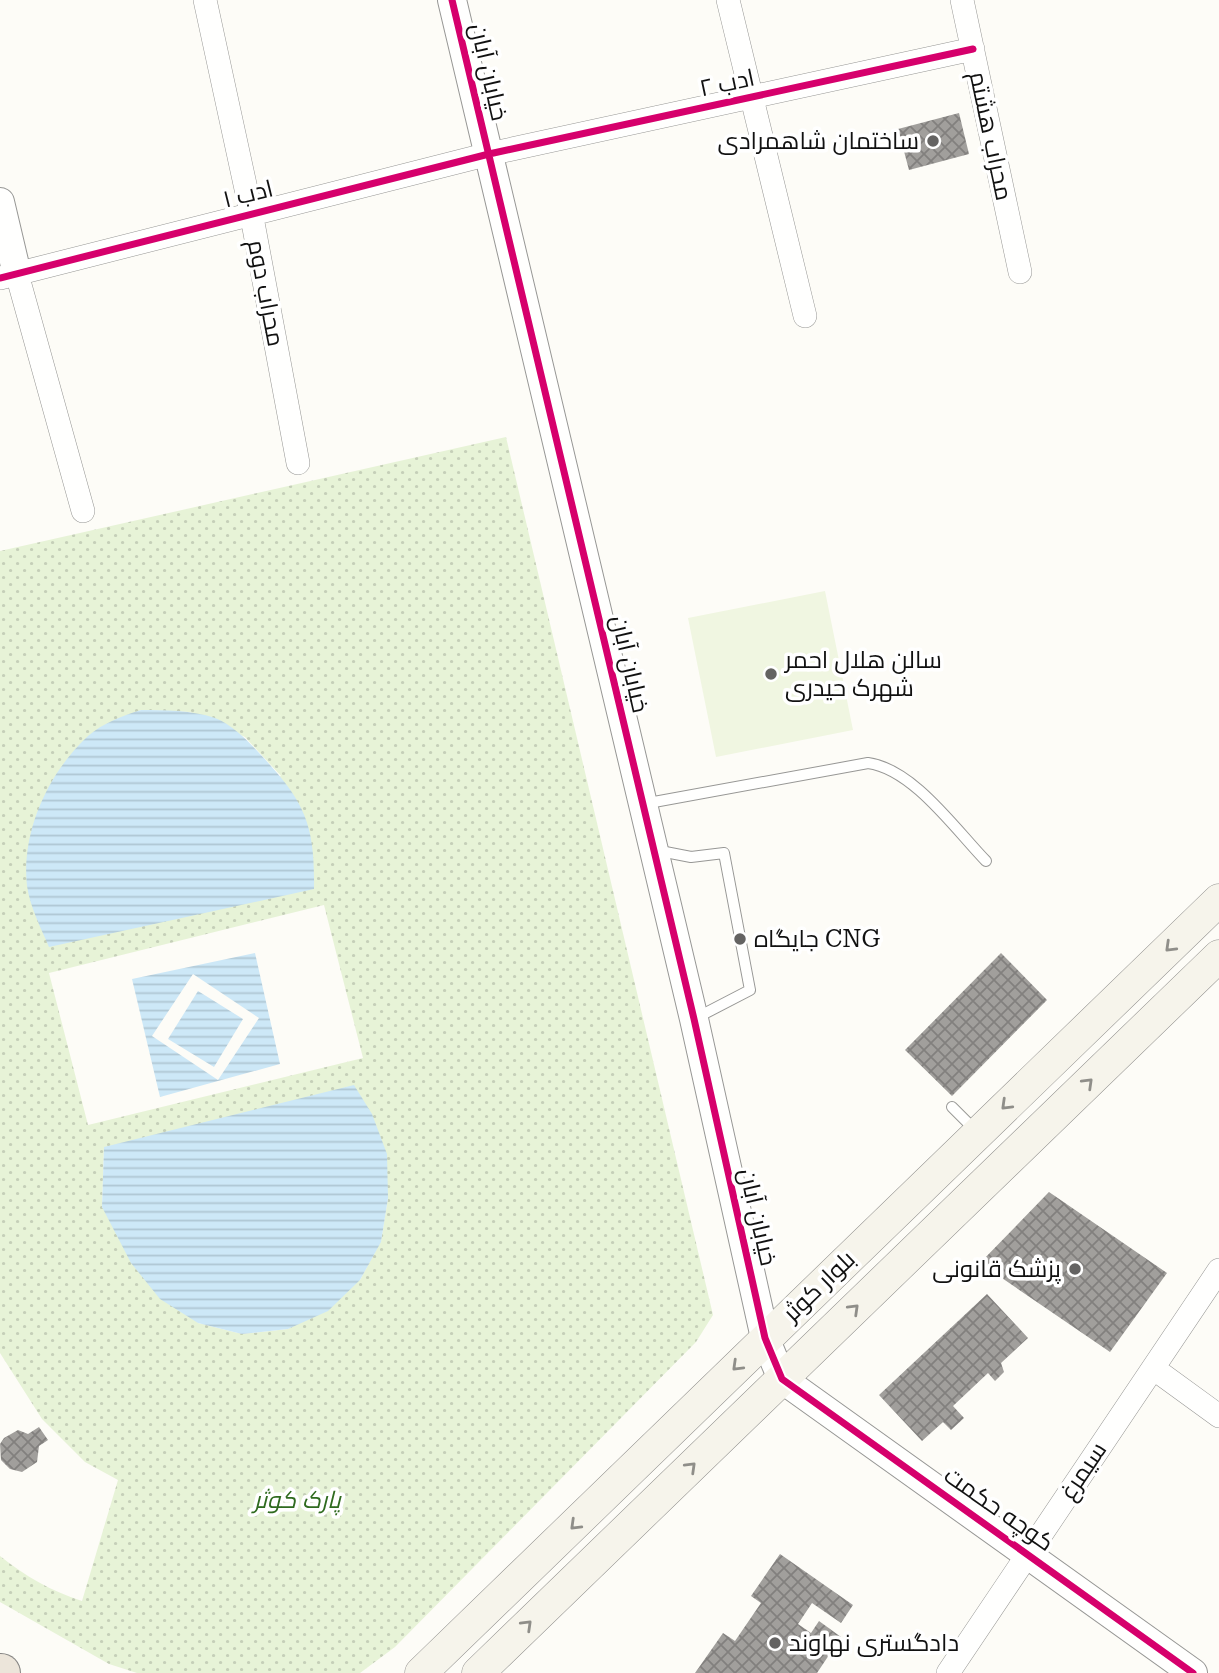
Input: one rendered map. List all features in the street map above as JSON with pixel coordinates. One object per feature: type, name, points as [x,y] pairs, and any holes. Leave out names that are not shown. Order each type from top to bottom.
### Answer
[{"type":"main road","name":"بلوار کوثر","points":[[421,1673],[1219,900]]},
{"type":"main road","name":"بلوار کوثر","points":[[493,1669],[782,1379],[1219,956]]},
{"type":"street","name":"محراب دوم","points":[[205,0],[251,212],[298,463]]},
{"type":"street","name":"خیابان آبان","points":[[452,0],[694,1019],[765,1338],[782,1379]]},
{"type":"street","points":[[728,0],[805,316]]},
{"type":"street","name":"محراب هشتم","points":[[962,0],[1020,272]]},
{"type":"street","name":"ادب ۲","points":[[489,154],[973,50]]},
{"type":"street","name":"ادب ۱","points":[[8,276],[251,212],[489,154]]},
{"type":"street","points":[[0,202],[8,276],[83,510]]},
{"type":"street","name":"سیمرغ","points":[[948,1673],[1219,1270]]},
{"type":"street","points":[[1153,1368],[1219,1416]]},
{"type":"street","name":"کوچه حکمت","points":[[782,1379],[1193,1673]]},
{"type":"lane","points":[[643,804],[868,763],[883,765],[912,784],[986,861]]},
{"type":"lane","points":[[654,849],[691,857],[724,853],[750,990],[694,1019]]},
{"type":"lane","points":[[951,1107],[978,1133]]},
{"type":"green space","name":"پارک کوثر","points":[[506,437],[713,1315],[696,1342],[395,1647],[360,1673],[137,1673],[109,1664],[0,1602],[0,1556],[39,1582],[82,1601],[118,1480],[85,1462],[42,1419],[0,1353],[0,551]],"holes":[[[141,710],[190,712],[245,737],[281,776],[36,816],[53,780],[89,736]],[[324,905],[363,1058],[88,1125],[49,973]],[[104,1147],[388,1198],[381,1241],[360,1280],[288,1329],[242,1334],[198,1323],[102,1207]]]},
{"type":"green space","name":"سالن هلال احمر شهرک حیدری","points":[[825,591],[853,730],[716,757],[688,618]]},
{"type":"water","points":[[141,710],[169,710],[206,715],[222,721],[251,744],[288,787],[304,815],[312,847],[314,889],[49,947],[33,910],[27,886],[28,845],[40,805],[61,767],[88,736],[113,720]]},
{"type":"water","points":[[255,953],[280,1064],[160,1097],[132,979]],"holes":[[[193,974],[259,1018],[218,1080],[152,1036]]]},
{"type":"water","points":[[198,991],[243,1019],[214,1067],[168,1039]]},
{"type":"water","points":[[354,1085],[372,1114],[387,1154],[388,1198],[381,1242],[360,1280],[328,1311],[288,1329],[242,1334],[198,1323],[160,1299],[131,1263],[102,1207],[104,1147]]},
{"type":"building","name":"ساختمان شاهمرادی","points":[[959,113],[969,154],[909,170],[898,129]]},
{"type":"building","points":[[1001,953],[1047,1000],[952,1096],[905,1050]]},
{"type":"building","name":"پزشک قانونی","points":[[1049,1192],[1167,1273],[1110,1352],[980,1263]]},
{"type":"building","points":[[987,1294],[1028,1338],[1001,1363],[1004,1372],[995,1381],[988,1373],[953,1406],[964,1418],[951,1430],[943,1422],[922,1441],[879,1395]]},
{"type":"building","points":[[39,1427],[48,1440],[39,1446],[37,1462],[22,1472],[10,1469],[1,1460],[0,1444],[4,1438],[18,1430],[28,1434]]},
{"type":"building","points":[[780,1554],[853,1605],[841,1623],[812,1603],[798,1624],[811,1633],[819,1621],[841,1637],[817,1673],[695,1673],[723,1633],[735,1641],[761,1603],[751,1596]]},
{"type":"cycle path","points":[[452,0],[694,1019],[765,1338],[782,1379],[1193,1673]]},
{"type":"cycle path","points":[[0,278],[489,154],[973,49]]},
{"type":"place","name":"ساختمان شاهمرادی","points":[[933,141]]},
{"type":"place","name":"سالن هلال احمر شهرک حیدری","points":[[771,674]]},
{"type":"place","name":"جایگاه CNG","points":[[740,939]]},
{"type":"place","name":"پزشک قانونی","points":[[1075,1269]]},
{"type":"place","name":"دادگستری نهاوند","points":[[775,1643]]}]
